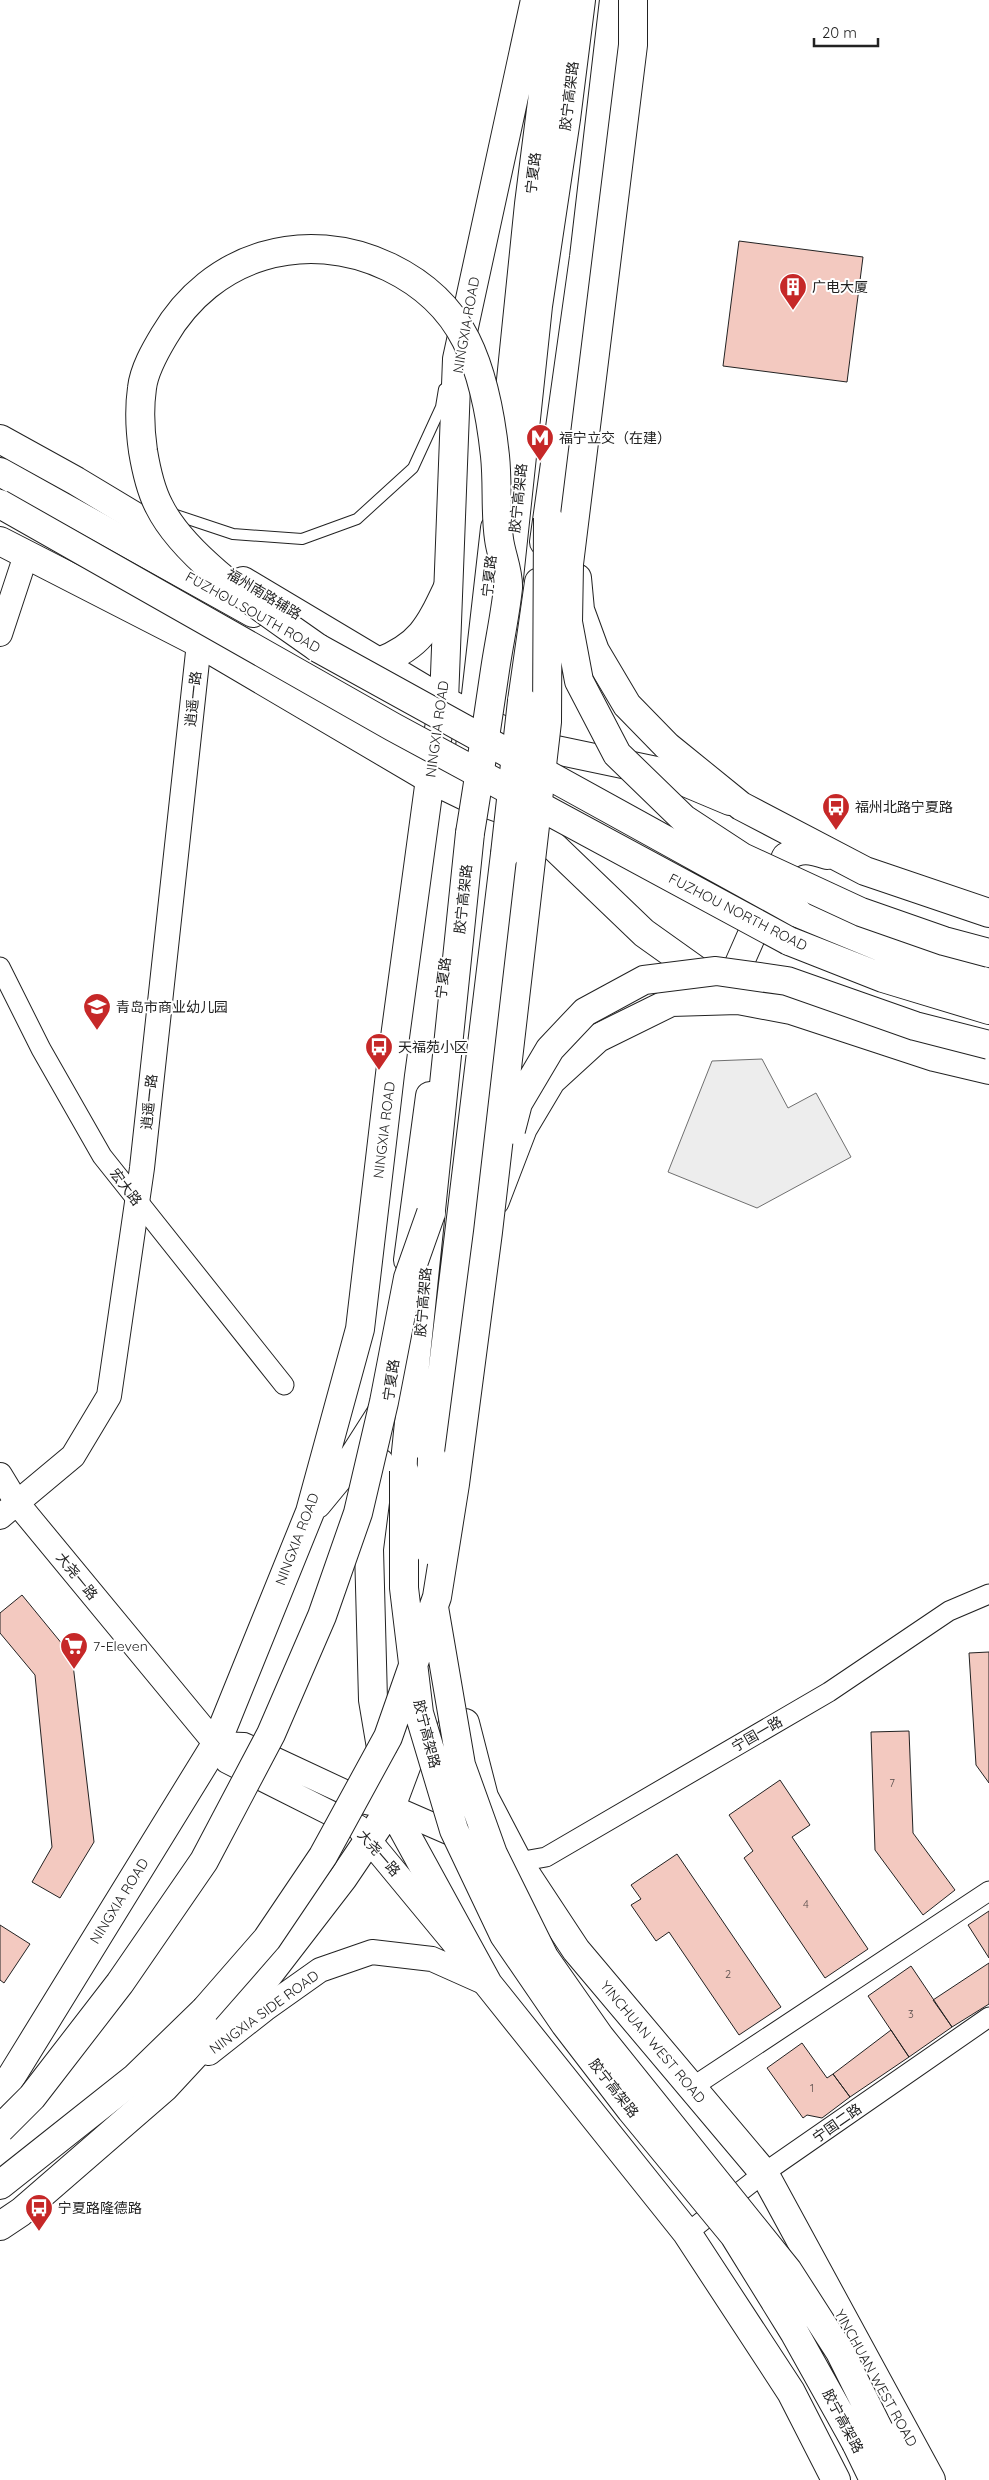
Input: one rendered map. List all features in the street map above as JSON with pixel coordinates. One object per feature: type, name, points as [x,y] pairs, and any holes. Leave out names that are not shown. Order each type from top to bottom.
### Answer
[{"type":"main road","name":"NINGXIA ROAD","points":[[0,2095],[216,1744],[310,1512],[360,1329],[390,1074],[430,779],[444,701],[457,359],[535,0]]},
{"type":"main road","name":"宁夏路","points":[[391,1807],[373,1700],[369,1549],[427,1118],[554,0]]},
{"type":"main road","name":"胶宁高架路","points":[[580,0],[566,119],[538,306],[508,584],[470,833],[431,1213],[423,1310],[404,1471],[404,1588],[419,1713],[454,1830],[504,1935],[565,2024],[631,2110],[734,2234],[794,2332],[856,2443],[874,2480]]},
{"type":"main road","name":"胶宁高架路","points":[[614,0],[584,257],[522,701],[432,1458],[429,1573],[461,1765],[493,1854],[544,1956],[600,2037],[788,2271],[840,2352],[903,2480]]},
{"type":"main road","points":[[0,2185],[135,2078],[205,2010],[267,1939],[323,1856],[388,1737],[437,1597],[455,1484],[522,816],[623,0]]},
{"type":"main road","points":[[633,0],[633,45],[569,564],[568,622],[579,681],[616,754],[684,819],[742,857],[861,912],[944,941],[989,953]]},
{"type":"main road","points":[[318,648],[203,562],[183,539],[159,506],[145,462],[140,430],[142,384],[154,353],[174,318],[196,294],[222,273],[254,258],[285,250],[315,249],[371,258],[404,275],[432,293],[453,319],[466,340],[479,372],[489,419],[495,456],[498,538],[508,584]]},
{"type":"main road","name":"福州南路辅路","points":[[0,439],[76,481],[444,701],[532,745],[661,772],[741,806]]},
{"type":"main road","name":"FUZHOU SOUTH ROAD","points":[[0,472],[505,752]]},
{"type":"main road","points":[[565,472],[580,610],[595,651],[627,705],[667,746],[741,806],[865,871],[989,913]]},
{"type":"main road","name":"FUZHOU NORTH ROAD","points":[[0,504],[392,727],[789,940],[883,978],[989,1010]]},
{"type":"main road","name":"胶宁高架路","points":[[480,1237],[531,872],[547,722],[548,518]]},
{"type":"main road","points":[[0,541],[199,643],[430,779],[464,796],[522,816],[644,933],[738,1000]]},
{"type":"main road","points":[[379,662],[402,653],[419,638],[430,625],[448,587]]},
{"type":"main road","name":"FUZHOU NORTH ROAD","points":[[505,752],[798,913],[893,952],[989,983]]},
{"type":"main road","points":[[738,1000],[733,991],[739,964],[786,857],[797,850],[810,849],[843,859]]},
{"type":"main road","points":[[447,1580],[446,1487],[480,1237],[518,1103],[550,1048],[585,1012],[644,980],[716,971],[787,981],[915,1026],[989,1045]]},
{"type":"main road","points":[[487,1312],[480,1237],[502,1187],[523,1128],[551,1081],[598,1038],[672,1002],[738,1000],[792,1010],[934,1057],[989,1070]]},
{"type":"main road","points":[[0,2226],[21,2212],[164,2088],[266,1978],[343,1878],[391,1807],[432,1697],[447,1580],[478,1386],[502,1187]]},
{"type":"main road","points":[[0,2129],[32,2097],[120,1983],[204,1861],[271,1734],[322,1616],[358,1513],[384,1402],[408,1278],[431,1213]]},
{"type":"main road","points":[[310,1512],[345,1470],[388,1401]]},
{"type":"main road","name":"YINCHUAN WEST ROAD","points":[[447,1580],[453,1674],[467,1734],[484,1798],[518,1862],[576,1950],[764,2174],[931,2480]]},
{"type":"main road","points":[[391,1807],[488,1984],[687,2233],[791,2392],[836,2480]]},
{"type":"street","points":[[0,634],[26,555]]},
{"type":"street","name":"逍遥一路","points":[[9,1510],[72,1456],[109,1396],[137,1203],[199,643]]},
{"type":"street","name":"宏大路","points":[[0,967],[41,1049],[97,1147],[137,1203],[284,1385]]},
{"type":"street","name":"大尧一路","points":[[0,1475],[9,1510],[216,1744],[227,1761],[358,1827],[488,1984]]},
{"type":"street","name":"宁国一路","points":[[518,1862],[546,1857],[829,1692],[949,1611],[989,1594]]},
{"type":"street","points":[[216,1744],[244,1745],[366,1802],[391,1807],[518,1862]]},
{"type":"street","points":[[691,2088],[989,1891]]},
{"type":"street","name":"NINGXIA SIDE ROAD","points":[[164,2088],[265,2009],[320,1970],[372,1952],[432,1959],[488,1984]]},
{"type":"street","name":"宁国二路","points":[[687,2233],[764,2174],[989,2017]]},
{"type":"lane","points":[[497,122],[530,0]]},
{"type":"lane","points":[[150,506],[233,534],[302,539],[357,519],[413,468],[441,407],[477,216]]},
{"type":"lane","points":[[76,481],[122,496]]},
{"type":"shaded area","points":[[762,1059],[788,1108],[816,1093],[851,1157],[757,1208],[668,1172],[712,1061]]},
{"type":"building","name":"广电大厦","points":[[739,241],[863,257],[847,382],[723,366]]},
{"type":"building","points":[[22,1595],[72,1656],[94,1842],[60,1898],[32,1882],[52,1847],[35,1675],[0,1633],[0,1613]]},
{"type":"building","points":[[989,1652],[989,1783],[976,1765],[969,1653]]},
{"type":"building","points":[[909,1731],[913,1833],[955,1890],[923,1915],[875,1850],[871,1732]]},
{"type":"building","points":[[780,1780],[810,1825],[792,1837],[868,1949],[825,1978],[744,1858],[753,1851],[729,1815]]},
{"type":"building","points":[[677,1854],[781,2007],[739,2035],[669,1932],[656,1941],[631,1905],[641,1899],[631,1885]]},
{"type":"building","points":[[989,1911],[989,1958],[968,1925]]},
{"type":"building","points":[[0,1925],[30,1944],[4,1983],[0,1980]]},
{"type":"building","points":[[989,1963],[989,2004],[952,2027],[933,2000]]},
{"type":"building","points":[[911,1966],[952,2027],[909,2057],[868,1996]]},
{"type":"building","points":[[891,2030],[909,2057],[850,2097],[833,2074]]},
{"type":"building","points":[[802,2043],[827,2078],[833,2074],[850,2097],[822,2118],[807,2115],[803,2118],[767,2068]]},
{"type":"place","name":"广电大厦","points":[[793,311]]},
{"type":"place","name":"福宁立交（在建）","points":[[540,462]]},
{"type":"place","name":"福州北路宁夏路","points":[[836,831]]},
{"type":"place","name":"青岛市商业幼儿园","points":[[97,1031]]},
{"type":"place","name":"天福苑小区","points":[[379,1071]]},
{"type":"place","name":"7-Eleven","points":[[74,1670]]},
{"type":"place","name":"宁夏路隆德路","points":[[39,2232]]}]
